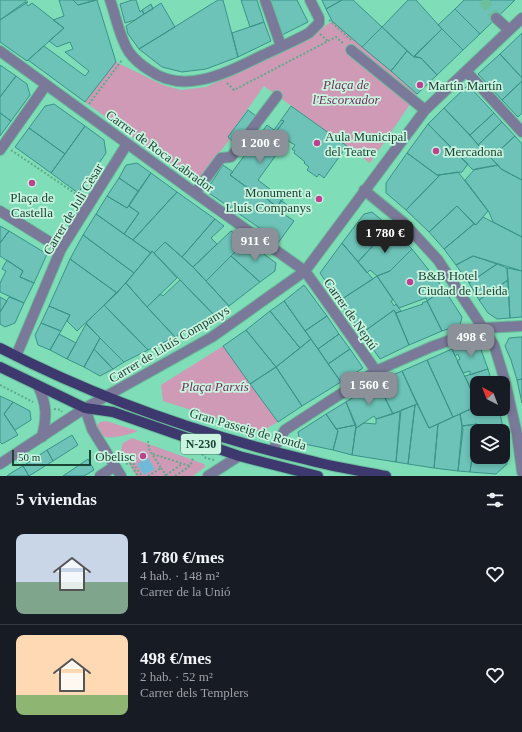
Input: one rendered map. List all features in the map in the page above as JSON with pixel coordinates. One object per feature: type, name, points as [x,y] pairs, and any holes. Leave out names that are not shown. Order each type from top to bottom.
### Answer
[{"type":"main road","name":"Gran Passeig de Ronda","points":[[0,348],[69,382],[156,415],[309,461],[386,476]]},
{"type":"main road","name":"Gran Passeig de Ronda","points":[[0,367],[86,408],[113,412],[239,456],[318,476]]},
{"type":"street","points":[[110,0],[128,51],[136,61],[154,74],[170,81],[184,82],[220,74],[300,38],[318,26],[319,18],[310,0]]},
{"type":"street","points":[[265,0],[281,46]]},
{"type":"street","points":[[496,18],[509,30]]},
{"type":"street","name":"Carrer de Lluís Companys","points":[[107,396],[212,337],[305,271],[425,110],[522,18]]},
{"type":"street","points":[[354,47],[425,110]]},
{"type":"street","name":"Carrer de Roca Labrador","points":[[0,51],[305,271]]},
{"type":"street","points":[[466,71],[522,132]]},
{"type":"street","points":[[2,147],[46,85]]},
{"type":"street","points":[[195,193],[221,158],[231,157],[277,96]]},
{"type":"street","name":"Carrer de Juli Cèsar","points":[[16,356],[61,249],[127,144]]},
{"type":"street","points":[[364,190],[403,222],[438,260],[494,344],[505,381],[517,434],[522,472]]},
{"type":"street","points":[[0,211],[61,249]]},
{"type":"street","name":"Carrer de Neptú","points":[[305,271],[376,371]]},
{"type":"street","points":[[272,451],[285,430],[376,371],[432,347],[484,328],[522,326]]},
{"type":"street","points":[[38,386],[45,400],[46,408],[42,437]]},
{"type":"street","points":[[0,464],[107,396]]},
{"type":"street","points":[[86,408],[92,429],[121,476]]},
{"type":"street","points":[[208,476],[239,456]]},
{"type":"street","points":[[103,475],[115,466]]},
{"type":"path","points":[[327,18],[354,47]]},
{"type":"path","points":[[234,90],[336,37],[354,47]]},
{"type":"path","points":[[83,112],[128,51]]},
{"type":"path","points":[[2,147],[90,204]]},
{"type":"path","points":[[148,441],[149,448],[165,475],[182,464]]},
{"type":"path","points":[[152,454],[190,466]]},
{"type":"path","points":[[175,476],[190,466],[193,458]]},
{"type":"path","points":[[138,476],[128,464],[132,462],[142,476]]},
{"type":"path","points":[[148,476],[161,468]]},
{"type":"green space","name":"Plaça de l'Escorxador","points":[[332,21],[417,94],[370,163],[264,86],[228,137],[230,139],[196,183],[85,102],[116,62],[163,85],[181,90],[206,87],[303,42]]},
{"type":"green space","name":"Plaça Parxís","points":[[223,346],[278,422],[260,432],[163,401],[161,385]]},
{"type":"green space","points":[[106,421],[138,431],[127,435],[106,437],[101,435],[98,431],[97,425],[100,422]]},
{"type":"green space","points":[[132,438],[204,464],[205,467],[193,476],[136,476],[121,450],[123,443]]},
{"type":"water","points":[[147,457],[155,469],[144,475],[137,464]]},
{"type":"building","points":[[0,0],[25,0],[28,2],[0,20]]},
{"type":"building","points":[[59,0],[73,0],[78,5],[97,0],[116,62],[85,102],[28,60],[44,46],[85,76],[89,71],[65,52],[73,49],[70,42],[57,47],[49,41],[64,28],[53,20],[64,16]]},
{"type":"building","points":[[73,0],[95,0],[78,5]]},
{"type":"building","points":[[136,0],[140,12],[142,10],[144,14],[135,20],[125,23],[120,4]]},
{"type":"building","points":[[218,0],[223,0],[238,57],[206,69],[182,72],[162,67],[139,49]]},
{"type":"building","points":[[241,0],[257,0],[264,22],[250,27]]},
{"type":"building","points":[[270,0],[297,0],[308,22],[282,35]]},
{"type":"building","points":[[322,0],[342,0],[326,9]]},
{"type":"building","points":[[342,0],[353,0],[382,27],[362,47],[332,21],[326,9]]},
{"type":"building","points":[[408,0],[416,0],[442,29],[414,57],[382,27]]},
{"type":"building","points":[[464,0],[515,0],[480,34],[455,9]]},
{"type":"building","points":[[25,2],[28,6],[32,3],[64,28],[27,61],[0,42],[0,20]]},
{"type":"building","points":[[161,3],[175,27],[139,49],[128,34],[126,26]]},
{"type":"building","points":[[151,4],[153,9],[144,14],[142,10]]},
{"type":"building","points":[[455,9],[480,34],[463,50],[438,25]]},
{"type":"building","points":[[264,22],[271,41],[238,57],[232,33]]},
{"type":"building","points":[[382,27],[407,51],[391,71],[362,47]]},
{"type":"building","points":[[442,29],[463,50],[437,75],[421,58],[414,56]]},
{"type":"building","points":[[522,33],[522,78],[500,54]]},
{"type":"building","points":[[407,51],[414,57],[421,58],[437,75],[417,94],[391,71]]},
{"type":"building","points":[[500,54],[522,78],[522,81],[502,100],[478,74]]},
{"type":"building","points":[[0,65],[16,76],[0,97]]},
{"type":"building","points":[[16,76],[27,84],[30,95],[11,121],[0,113],[0,97]]},
{"type":"building","points":[[522,81],[522,113],[518,117],[502,100]]},
{"type":"building","points":[[468,85],[494,113],[470,135],[444,108]]},
{"type":"building","points":[[54,104],[85,126],[65,154],[29,128],[45,106]]},
{"type":"building","name":"Aula Municipal del Teatre","points":[[291,106],[347,146],[324,178],[319,174],[317,177],[307,170],[309,167],[294,153],[295,151],[292,149],[295,145],[275,133],[284,121],[281,120]]},
{"type":"building","points":[[444,108],[498,165],[473,170],[428,124]]},
{"type":"building","points":[[248,110],[256,116],[236,144],[228,137]]},
{"type":"building","points":[[0,113],[11,121],[0,136]]},
{"type":"building","points":[[494,113],[502,122],[478,145],[470,135]]},
{"type":"building","points":[[281,120],[284,121],[275,133],[286,141],[258,180],[283,199],[277,207],[262,195],[260,197],[230,175],[267,125],[274,130]]},
{"type":"building","points":[[502,122],[515,136],[491,158],[478,145]]},
{"type":"building","points":[[428,124],[468,164],[462,172],[437,175],[407,153]]},
{"type":"building","points":[[85,126],[104,140],[106,153],[78,193],[51,173]]},
{"type":"building","points":[[29,128],[65,154],[51,173],[15,147]]},
{"type":"building","points":[[515,136],[522,144],[522,180],[501,169],[491,158]]},
{"type":"building","points":[[407,153],[437,175],[440,175],[406,210],[386,193],[386,183]]},
{"type":"building","points":[[137,163],[151,173],[138,191],[119,178],[126,165]]},
{"type":"building","points":[[223,165],[233,172],[230,175],[260,197],[262,195],[277,207],[281,200],[287,205],[286,207],[288,209],[284,214],[294,221],[278,243],[261,229],[206,191]]},
{"type":"building","points":[[498,165],[501,169],[522,180],[522,237],[493,222],[489,212],[465,180],[475,169]]},
{"type":"building","points":[[458,172],[488,211],[476,225],[457,206],[429,232],[406,210],[440,175]]},
{"type":"building","points":[[151,173],[177,192],[133,240],[124,234],[139,213],[129,206]]},
{"type":"building","points":[[119,178],[138,191],[127,208],[107,196]]},
{"type":"building","points":[[177,192],[215,219],[182,257],[165,242],[154,253],[152,251],[151,253],[133,240]]},
{"type":"building","points":[[107,196],[127,208],[129,206],[139,213],[124,234],[96,214]]},
{"type":"building","points":[[457,206],[474,224],[444,249],[429,232]]},
{"type":"building","points":[[372,212],[390,227],[358,262],[342,243],[364,214]]},
{"type":"building","points":[[96,214],[151,253],[134,273],[83,235]]},
{"type":"building","points":[[483,217],[522,237],[522,271],[473,256],[456,265],[444,249],[474,224],[476,225]]},
{"type":"building","points":[[215,219],[224,226],[211,238],[217,244],[193,267],[182,257]]},
{"type":"building","points":[[0,226],[9,231],[0,243]]},
{"type":"building","points":[[390,227],[412,249],[390,271],[377,276],[370,270],[367,273],[358,262]]},
{"type":"building","points":[[9,231],[47,254],[34,283],[20,277],[23,271],[0,256],[0,243]]},
{"type":"building","points":[[231,231],[246,241],[206,281],[193,267]]},
{"type":"building","points":[[83,235],[134,273],[117,293],[70,259]]},
{"type":"building","points":[[246,241],[276,263],[275,271],[260,282],[231,256]]},
{"type":"building","points":[[165,242],[193,267],[229,306],[216,317],[154,253]]},
{"type":"building","points":[[342,243],[373,279],[339,301],[320,273]]},
{"type":"building","name":"B&B Hotel Ciudad de Lleida","points":[[412,249],[444,289],[427,301],[426,298],[399,308],[377,276],[390,271]]},
{"type":"building","points":[[152,251],[177,278],[147,307],[126,283]]},
{"type":"building","points":[[231,256],[260,282],[229,306],[206,281]]},
{"type":"building","points":[[473,256],[497,264],[469,283],[456,265]]},
{"type":"building","points":[[70,259],[117,293],[77,331],[67,321],[70,315],[49,306]]},
{"type":"building","points":[[7,260],[23,271],[20,277],[34,283],[24,303],[0,292],[0,283],[6,271],[2,269]]},
{"type":"building","points":[[497,264],[507,268],[508,280],[479,300],[469,283]]},
{"type":"building","points":[[507,268],[522,271],[522,317],[510,318]]},
{"type":"building","points":[[377,276],[393,300],[391,301],[394,306],[396,304],[401,311],[396,313],[394,310],[362,333],[339,301]]},
{"type":"building","points":[[180,280],[216,317],[175,337],[147,307],[160,294],[163,296]]},
{"type":"building","points":[[508,280],[510,318],[497,319],[488,313],[479,300]]},
{"type":"building","points":[[126,283],[175,337],[148,350],[104,305]]},
{"type":"building","points":[[304,285],[327,316],[305,331],[284,301]]},
{"type":"building","points":[[444,289],[462,317],[460,325],[442,331],[427,301]]},
{"type":"building","points":[[0,297],[7,301],[0,312]]},
{"type":"building","points":[[9,297],[24,303],[15,323],[5,327],[0,324],[0,312]]},
{"type":"building","points":[[284,301],[311,339],[300,348],[270,311]]},
{"type":"building","points":[[427,301],[442,331],[409,345],[396,313],[423,304],[422,303]]},
{"type":"building","points":[[104,305],[148,350],[124,362],[100,338],[86,323]]},
{"type":"building","points":[[49,306],[70,315],[61,331],[41,323]]},
{"type":"building","points":[[394,310],[409,345],[380,359],[362,333]]},
{"type":"building","points":[[270,311],[300,348],[276,367],[246,330]]},
{"type":"building","points":[[327,316],[339,334],[318,349],[305,331]]},
{"type":"building","points":[[41,323],[61,331],[50,350],[38,345],[35,335]]},
{"type":"building","points":[[86,324],[100,338],[84,367],[67,359]]},
{"type":"building","points":[[246,330],[276,367],[250,384],[223,346]]},
{"type":"building","points":[[59,334],[76,343],[67,359],[50,350]]},
{"type":"building","points":[[339,334],[350,349],[328,364],[318,349]]},
{"type":"building","points":[[522,337],[522,379],[517,380],[505,346],[509,338]]},
{"type":"building","points":[[100,338],[124,362],[113,369],[94,349]]},
{"type":"building","points":[[311,339],[341,382],[302,406],[276,367]]},
{"type":"building","points":[[472,341],[480,347],[488,369],[470,375],[470,371],[463,373],[457,361],[460,359],[458,354],[455,356],[452,349]]},
{"type":"building","points":[[94,349],[113,369],[100,376],[84,367]]},
{"type":"building","points":[[350,349],[363,368],[341,382],[328,364]]},
{"type":"building","points":[[452,349],[470,388],[470,409],[453,417],[427,360]]},
{"type":"building","points":[[427,360],[453,417],[429,428],[402,371]]},
{"type":"building","points":[[276,367],[302,406],[278,422],[250,384]]},
{"type":"building","points":[[488,369],[490,376],[470,376],[470,387],[465,376]]},
{"type":"building","points":[[402,371],[417,404],[393,414],[377,382]]},
{"type":"building","points":[[522,379],[522,403],[517,380]]},
{"type":"building","points":[[377,382],[393,414],[376,419],[374,416],[356,428],[346,402]]},
{"type":"building","points":[[0,396],[13,402],[4,414],[18,435],[2,444],[0,442]]},
{"type":"building","points":[[13,402],[30,411],[31,420],[15,430],[4,414]]},
{"type":"building","points":[[346,402],[356,425],[336,429],[326,414]]},
{"type":"building","points":[[417,404],[429,428],[438,424],[434,468],[408,464],[415,405]]},
{"type":"building","points":[[415,405],[408,464],[396,462],[401,410]]},
{"type":"building","points":[[470,409],[470,416],[501,416],[502,424],[470,424],[462,426],[460,414]]},
{"type":"building","points":[[400,411],[396,462],[352,455],[356,428],[364,423],[376,424],[376,419]]},
{"type":"building","points":[[326,414],[338,431],[333,450],[300,443],[298,432]]},
{"type":"building","points":[[460,414],[463,430],[458,471],[434,468],[438,424]]},
{"type":"building","points":[[356,425],[352,455],[333,450],[338,431],[336,429]]},
{"type":"building","points":[[470,425],[470,472],[458,471],[462,426]]},
{"type":"building","points":[[72,435],[78,445],[53,461],[47,450]]},
{"type":"building","points":[[47,450],[53,461],[29,476],[23,466]]},
{"type":"building","points":[[88,459],[94,470],[84,476],[63,476]]},
{"type":"building","points":[[471,464],[507,464],[496,474],[470,472]]},
{"type":"building","points":[[23,466],[29,476],[7,476],[11,473]]},
{"type":"tunnel","points":[[483,0],[496,18]]},
{"type":"place","name":"Martín Martín","points":[[420,85]]},
{"type":"place","name":"Aula Municipal del Teatre","points":[[317,143]]},
{"type":"place","name":"Mercadona","points":[[436,151]]},
{"type":"place","name":"Plaça de Castella","points":[[32,183]]},
{"type":"place","name":"Monument a Lluís Companys","points":[[319,199]]},
{"type":"place","name":"B&B Hotel Ciudad de Lleida","points":[[410,282]]},
{"type":"place","name":"Obelisc","points":[[143,456]]}]
